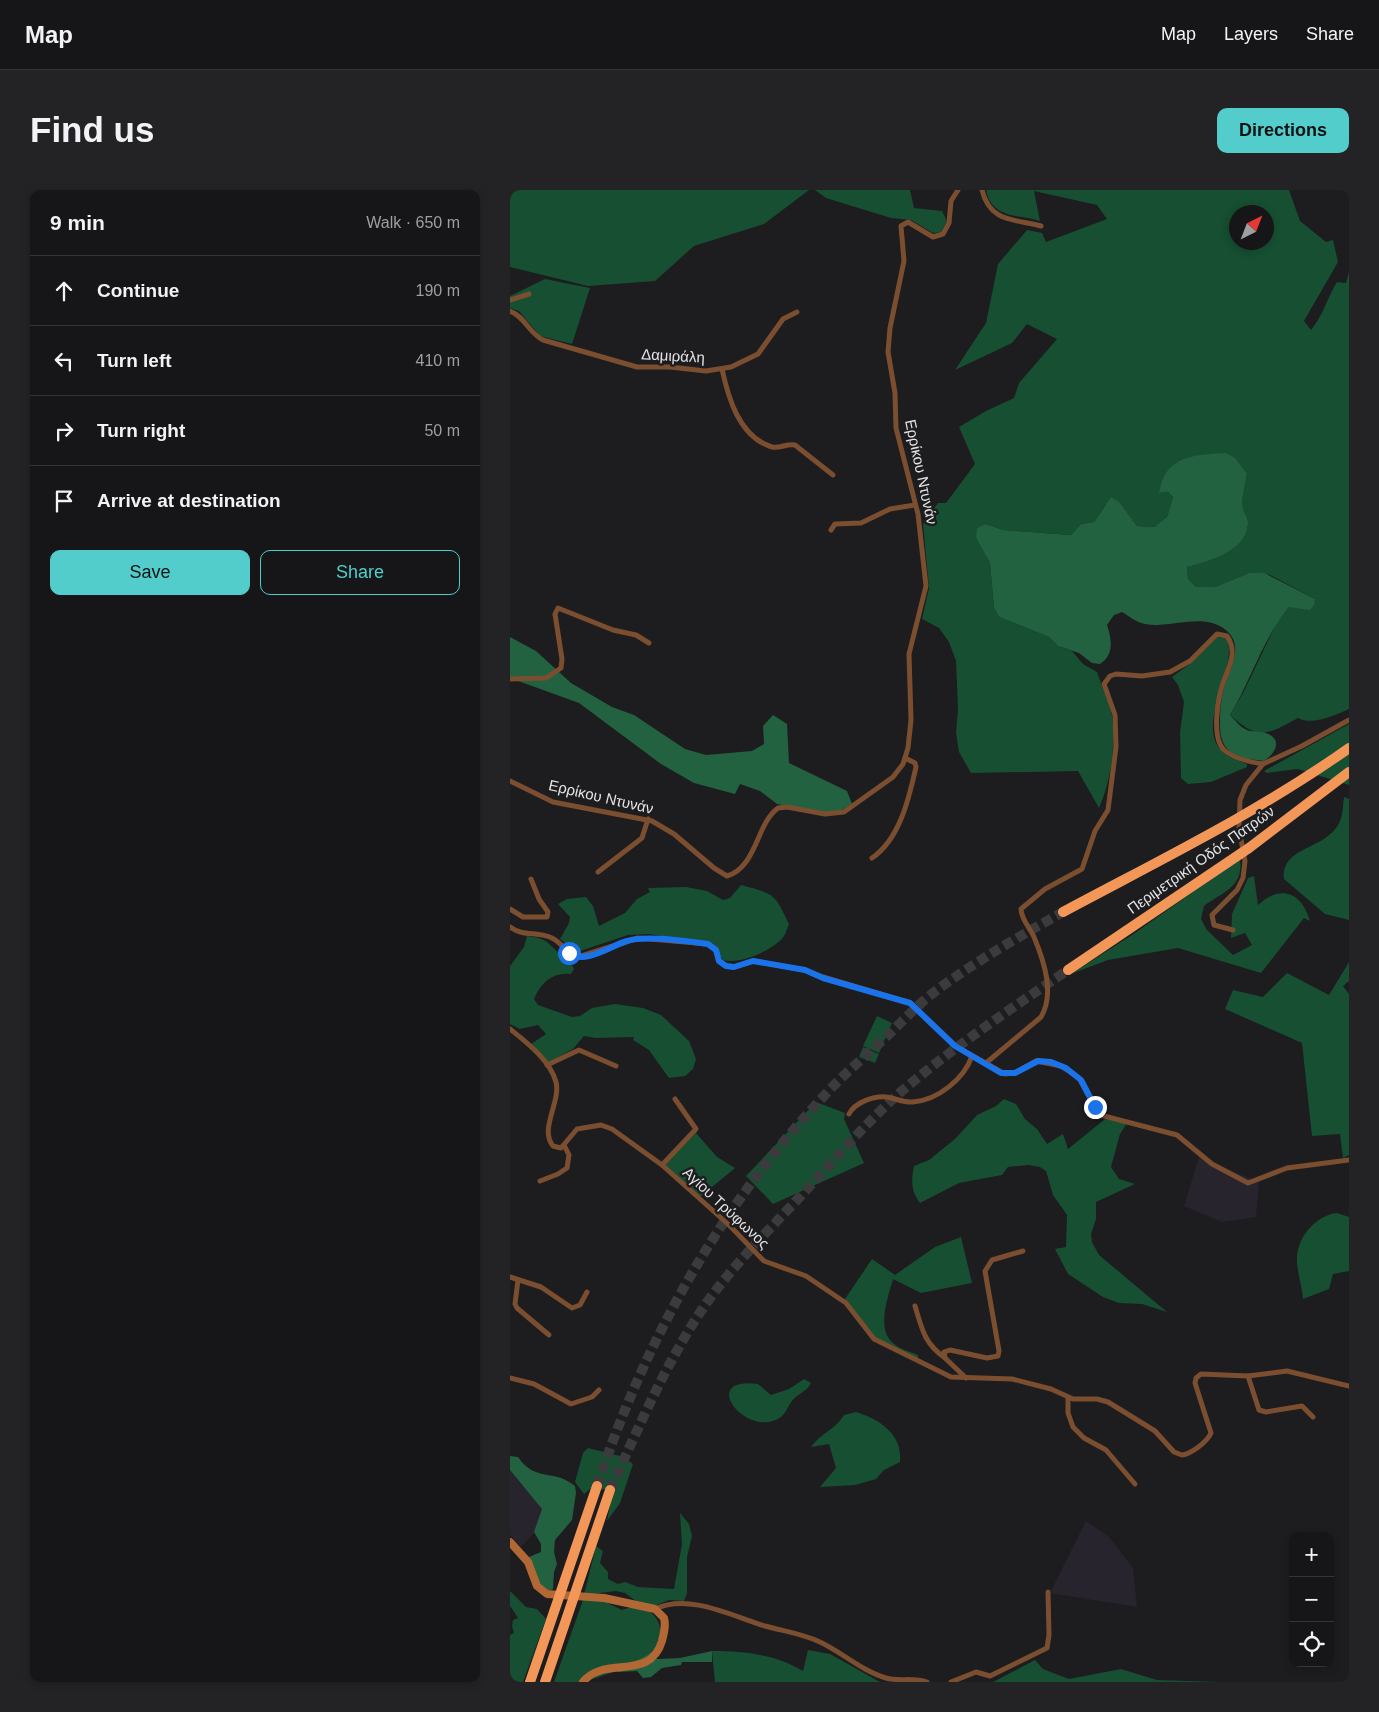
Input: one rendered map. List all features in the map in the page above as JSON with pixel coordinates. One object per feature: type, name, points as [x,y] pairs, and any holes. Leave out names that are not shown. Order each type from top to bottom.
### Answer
[{"type":"highway","name":"Περιμετρική Οδός Πατρών","points":[[1063,912],[1151,866],[1292,786],[1349,748]]},
{"type":"highway","name":"Περιμετρική Οδός Πατρών","points":[[1068,970],[1249,848],[1349,772]]},
{"type":"highway","points":[[530,1682],[597,1486]]},
{"type":"highway","points":[[545,1682],[610,1490]]},
{"type":"street","name":"Ερρίκου Ντυνάν","points":[[510,780],[553,802],[648,820],[674,834],[714,868],[729,876],[748,858],[770,816],[778,808],[787,807],[825,814],[844,812],[893,777],[906,758],[911,725],[908,658],[926,586],[919,520],[896,428],[895,393],[888,346],[904,261],[900,229],[903,224],[908,222],[933,236],[943,234],[949,223],[951,201],[958,190]]},
{"type":"street","points":[[982,190],[988,205],[1000,216],[1041,226]]},
{"type":"street","points":[[510,300],[529,294]]},
{"type":"street","name":"Δαμιράλη","points":[[510,311],[518,315],[541,339],[631,366],[670,367],[706,371],[739,364],[758,354],[783,319],[797,312]]},
{"type":"street","points":[[722,369],[731,405],[751,434],[772,447],[790,444],[796,446],[833,475]]},
{"type":"street","points":[[831,530],[835,524],[861,523],[890,509],[915,505]]},
{"type":"street","points":[[510,679],[546,678],[561,668],[562,659],[555,614],[559,608],[607,628],[638,636],[649,643]]},
{"type":"street","points":[[986,1063],[1041,1018],[1046,1010],[1047,978],[1034,937],[1021,914],[1021,909],[1044,889],[1082,869],[1095,831],[1108,810],[1116,747],[1115,714],[1104,689],[1104,684],[1110,676],[1142,676],[1170,672],[1190,661],[1217,634],[1227,636],[1233,653],[1217,710],[1219,743],[1234,756],[1263,764]]},
{"type":"street","points":[[1233,930],[1214,925],[1212,915],[1237,890],[1243,878],[1245,861],[1239,829],[1240,800],[1246,785],[1263,764],[1349,720]]},
{"type":"street","points":[[872,858],[881,852],[894,833],[910,792],[916,767],[915,763],[906,758]]},
{"type":"street","points":[[598,872],[642,838],[648,820]]},
{"type":"street","points":[[510,909],[522,917],[547,917],[548,912],[539,899],[531,879]]},
{"type":"street","points":[[510,927],[521,934],[554,939],[577,957],[592,955],[628,940],[644,938],[708,944],[716,950],[719,961],[726,966],[734,967],[753,961],[805,970],[823,978],[910,1003],[927,1017],[952,1044],[1005,1074],[1015,1073],[1038,1061],[1051,1062],[1066,1068],[1081,1080],[1095,1107],[1104,1116],[1177,1135],[1212,1164],[1248,1183],[1288,1168],[1349,1160]]},
{"type":"street","points":[[510,1029],[532,1048],[547,1065],[554,1077],[557,1091],[550,1125],[550,1140],[556,1148],[564,1145],[569,1155],[567,1168],[558,1174],[540,1181]]},
{"type":"street","points":[[547,1065],[579,1050],[616,1066]]},
{"type":"street","points":[[849,1114],[859,1104],[876,1098],[886,1097],[913,1102],[938,1093],[962,1075],[972,1056]]},
{"type":"street","points":[[662,1165],[696,1129],[674,1099]]},
{"type":"street","name":"Αγίου Τρύφωνος","points":[[564,1145],[577,1129],[604,1126],[626,1137],[662,1165],[729,1225],[764,1261],[806,1276],[846,1303],[874,1339],[951,1377],[1012,1379],[1051,1389],[1080,1400],[1100,1399],[1114,1405],[1155,1430],[1174,1452],[1184,1455],[1207,1439],[1211,1433],[1195,1383],[1197,1377],[1205,1374],[1248,1376],[1287,1371],[1349,1386]]},
{"type":"street","points":[[945,1358],[944,1352],[950,1350],[988,1358],[998,1356],[999,1351],[985,1270],[995,1259],[1023,1251]]},
{"type":"street","points":[[510,1277],[541,1287],[572,1308],[580,1305],[587,1292]]},
{"type":"street","points":[[518,1280],[515,1304],[517,1308],[549,1335]]},
{"type":"street","points":[[915,1306],[924,1335],[932,1349],[945,1358],[966,1378]]},
{"type":"street","points":[[1248,1376],[1259,1410],[1266,1412],[1302,1406],[1313,1417]]},
{"type":"street","points":[[510,1378],[534,1384],[571,1404],[592,1397],[599,1390]]},
{"type":"street","points":[[1068,1397],[1068,1413],[1073,1427],[1084,1438],[1106,1450],[1135,1484]]},
{"type":"street","points":[[510,1542],[528,1562],[538,1587],[549,1595],[604,1598],[655,1610],[662,1615],[665,1622],[663,1637],[656,1656],[633,1668],[593,1672],[583,1682]]},
{"type":"street","points":[[951,1682],[976,1672],[990,1676],[1047,1648],[1049,1635],[1048,1592]]},
{"type":"street","points":[[655,1610],[675,1604],[712,1608],[734,1617],[817,1641],[841,1653],[859,1666],[888,1679],[917,1678],[927,1682]]},
{"type":"shaded area","points":[[1199,1157],[1259,1182],[1256,1217],[1222,1222],[1184,1206]]},
{"type":"shaded area","points":[[510,1470],[542,1509],[537,1530],[521,1547],[510,1535]]},
{"type":"shaded area","points":[[1086,1521],[1108,1536],[1133,1568],[1137,1607],[1050,1593]]},
{"type":"green space","points":[[510,190],[809,190],[764,224],[694,246],[655,281],[588,286],[510,267]]},
{"type":"green space","points":[[815,190],[910,190],[914,208],[942,211],[947,221],[941,232],[933,233],[911,220],[891,218],[826,198]]},
{"type":"green space","points":[[986,190],[1289,190],[1300,221],[1326,242],[1333,240],[1338,262],[1304,321],[1311,330],[1319,319],[1337,282],[1346,283],[1349,272],[1349,709],[1331,717],[1317,720],[1310,721],[1298,718],[1263,733],[1248,729],[1230,715],[1244,691],[1278,620],[1289,607],[1315,599],[1270,575],[1249,573],[1215,587],[1196,587],[1188,579],[1187,567],[1226,554],[1242,541],[1247,532],[1248,522],[1243,504],[1247,474],[1159,493],[1168,492],[1173,497],[1167,517],[1154,527],[1137,526],[1119,503],[1106,504],[1094,522],[1081,524],[1071,535],[1003,530],[986,524],[976,538],[990,563],[994,608],[999,617],[1049,637],[1058,646],[1072,651],[1083,664],[1097,672],[1111,711],[1113,751],[1107,786],[1099,808],[1078,771],[971,773],[959,752],[956,732],[958,710],[956,661],[949,642],[939,628],[922,619],[929,588],[923,524],[938,503],[946,503],[975,464],[959,427],[986,411],[1014,398],[1019,383],[1057,339],[1027,324],[1012,343],[955,370],[986,323],[998,264],[1027,230],[1042,233],[1046,242],[1107,219],[1097,205],[1034,191],[1040,221],[1007,214],[994,206]]},
{"type":"green space","points":[[545,279],[590,288],[572,344],[540,336],[519,311],[510,308],[510,296]]},
{"type":"green space","points":[[1226,453],[1235,458],[1247,474],[1243,504],[1248,520],[1247,532],[1242,541],[1226,554],[1187,567],[1188,579],[1196,587],[1215,587],[1249,573],[1264,573],[1315,599],[1314,605],[1310,610],[1289,607],[1280,619],[1264,646],[1230,715],[1245,729],[1265,733],[1273,737],[1276,744],[1275,748],[1264,761],[1245,758],[1231,752],[1226,748],[1220,733],[1221,704],[1235,650],[1235,644],[1227,631],[1218,625],[1198,621],[1155,625],[1145,624],[1136,621],[1122,612],[1114,615],[1107,625],[1111,642],[1108,656],[1100,664],[1092,663],[1079,653],[1058,646],[1049,637],[999,617],[994,608],[990,563],[976,538],[977,528],[986,524],[1003,530],[1071,535],[1081,524],[1094,522],[1111,497],[1119,502],[1137,526],[1154,527],[1167,517],[1173,497],[1168,492],[1159,493],[1162,480],[1174,464],[1192,457]]},
{"type":"green space","points":[[510,637],[536,651],[571,683],[612,707],[634,715],[685,749],[706,755],[752,751],[764,744],[763,726],[773,715],[787,724],[789,763],[847,791],[852,804],[837,813],[820,812],[777,804],[760,791],[740,784],[735,794],[694,783],[661,764],[579,703],[510,678]]},
{"type":"green space","points":[[1217,637],[1226,638],[1229,649],[1228,663],[1215,711],[1213,727],[1215,741],[1225,754],[1247,764],[1247,767],[1211,782],[1188,784],[1181,778],[1180,733],[1184,702],[1178,685],[1172,677],[1191,663]]},
{"type":"green space","points":[[1349,724],[1349,785],[1298,769],[1267,773],[1264,771]]},
{"type":"green space","points":[[1344,797],[1349,799],[1349,920],[1325,914],[1284,879],[1285,868],[1290,860],[1334,831],[1341,818]]},
{"type":"green space","points":[[1240,859],[1239,876],[1231,888],[1204,906],[1201,919],[1207,930],[1233,955],[1252,945],[1245,933],[1231,938],[1232,914],[1248,878],[1254,876],[1258,905],[1266,898],[1274,895],[1289,894],[1302,903],[1310,921],[1304,918],[1261,973],[1178,948],[1108,960],[1071,974],[1132,935]]},
{"type":"green space","points":[[741,885],[772,896],[780,906],[789,924],[785,935],[773,946],[747,958],[730,961],[723,960],[714,944],[649,934],[628,935],[577,952],[560,939],[569,923],[570,917],[558,904],[567,899],[586,897],[593,906],[599,926],[625,913],[637,899],[650,892],[648,888],[686,887],[707,891],[723,900],[730,898]]},
{"type":"green space","points":[[527,936],[539,938],[547,942],[569,961],[574,969],[571,974],[553,977],[544,983],[534,999],[538,1005],[572,1017],[580,1016],[592,1008],[615,1004],[643,1008],[661,1015],[689,1041],[696,1059],[693,1069],[685,1076],[669,1078],[649,1050],[633,1040],[634,1037],[595,1038],[584,1036],[573,1049],[547,1063],[531,1044],[546,1034],[538,1025],[520,1029],[510,1024],[510,966],[524,947]]},
{"type":"green space","points":[[1349,962],[1349,981],[1343,986],[1349,994],[1349,1155],[1343,1158],[1340,1134],[1312,1136],[1302,1043],[1225,1009],[1233,990],[1263,997],[1287,973],[1329,995]]},
{"type":"green space","points":[[877,1016],[892,1023],[879,1053],[863,1046]]},
{"type":"green space","points":[[863,1047],[879,1054],[875,1063],[859,1057]]},
{"type":"green space","points":[[1004,1099],[1016,1104],[1025,1119],[1037,1129],[1047,1144],[1063,1134],[1068,1149],[1105,1119],[1127,1123],[1120,1134],[1111,1167],[1119,1179],[1135,1184],[1096,1202],[1096,1219],[1091,1234],[1092,1242],[1099,1255],[1167,1312],[1142,1304],[1119,1303],[1103,1297],[1068,1274],[1055,1249],[1066,1247],[1067,1215],[1053,1195],[1046,1171],[1040,1167],[1029,1165],[1008,1167],[1002,1175],[959,1183],[920,1203],[912,1186],[914,1166],[929,1160],[955,1139],[977,1115],[996,1106]]},
{"type":"green space","points":[[816,1102],[845,1113],[844,1119],[864,1163],[773,1204],[746,1176]]},
{"type":"green space","points":[[696,1133],[717,1157],[735,1168],[700,1197],[664,1165]]},
{"type":"green space","points":[[1337,1213],[1349,1217],[1349,1271],[1333,1274],[1329,1289],[1303,1299],[1298,1272],[1298,1248],[1310,1227],[1323,1218]]},
{"type":"green space","points":[[961,1237],[972,1283],[921,1293],[893,1279],[886,1303],[885,1330],[893,1343],[902,1349],[918,1355],[918,1360],[875,1338],[845,1299],[872,1259],[895,1275],[935,1247]]},
{"type":"green space","points":[[804,1379],[811,1383],[805,1391],[794,1398],[781,1417],[768,1422],[755,1421],[743,1415],[734,1406],[729,1397],[731,1389],[740,1384],[758,1384],[771,1395],[789,1389]]},
{"type":"green space","points":[[856,1412],[873,1419],[888,1429],[898,1443],[900,1462],[884,1470],[876,1479],[855,1485],[820,1487],[836,1468],[829,1444],[811,1447],[837,1424],[844,1415]]},
{"type":"green space","points":[[588,1448],[624,1457],[633,1464],[620,1503],[607,1521],[611,1499],[605,1489],[601,1490],[595,1485],[584,1494],[575,1482],[583,1453]]},
{"type":"green space","points":[[510,1456],[518,1457],[531,1470],[559,1478],[575,1486],[576,1493],[572,1520],[555,1540],[554,1552],[557,1564],[554,1572],[553,1589],[549,1591],[534,1577],[529,1562],[529,1557],[541,1552],[541,1544],[534,1532],[542,1509],[510,1470]]},
{"type":"green space","points":[[680,1513],[689,1524],[692,1536],[687,1557],[687,1593],[684,1601],[669,1600],[654,1606],[640,1604],[625,1593],[616,1591],[584,1595],[596,1546],[603,1551],[600,1563],[608,1572],[608,1579],[618,1584],[625,1582],[638,1587],[674,1589],[682,1544]]},
{"type":"green space","points":[[510,1591],[526,1607],[537,1609],[546,1619],[523,1682],[510,1682],[510,1635],[514,1633],[513,1620],[518,1618],[510,1606]]},
{"type":"green space","points":[[583,1600],[603,1601],[622,1610],[632,1607],[648,1611],[654,1615],[658,1622],[660,1638],[656,1647],[651,1652],[622,1669],[581,1682],[554,1682]]},
{"type":"green space","points":[[808,1650],[830,1654],[880,1682],[715,1682],[712,1651],[770,1657],[803,1671]]},
{"type":"green space","points":[[712,1651],[712,1662],[682,1662],[681,1665],[662,1668],[651,1677],[643,1678],[637,1671],[619,1672],[608,1668],[632,1663],[652,1652],[657,1659],[680,1658]]},
{"type":"green space","points":[[1035,1660],[1043,1669],[1069,1679],[1121,1669],[1157,1680],[1219,1682],[993,1682]]},
{"type":"tunnel","points":[[597,1486],[616,1432],[638,1380],[662,1329],[689,1279],[718,1231],[750,1185],[785,1140],[823,1097],[853,1067],[930,996],[983,959],[1063,912]]},
{"type":"tunnel","points":[[610,1490],[675,1354],[701,1311],[722,1282],[861,1131],[903,1090],[963,1043],[1068,970]]},
{"type":"route","points":[[569,953],[576,957],[582,957],[628,940],[644,938],[708,944],[716,950],[717,958],[726,966],[734,967],[753,961],[805,970],[823,978],[910,1003],[920,1010],[955,1046],[1001,1073],[1015,1073],[1038,1061],[1051,1062],[1066,1068],[1081,1080],[1095,1107]]}]
